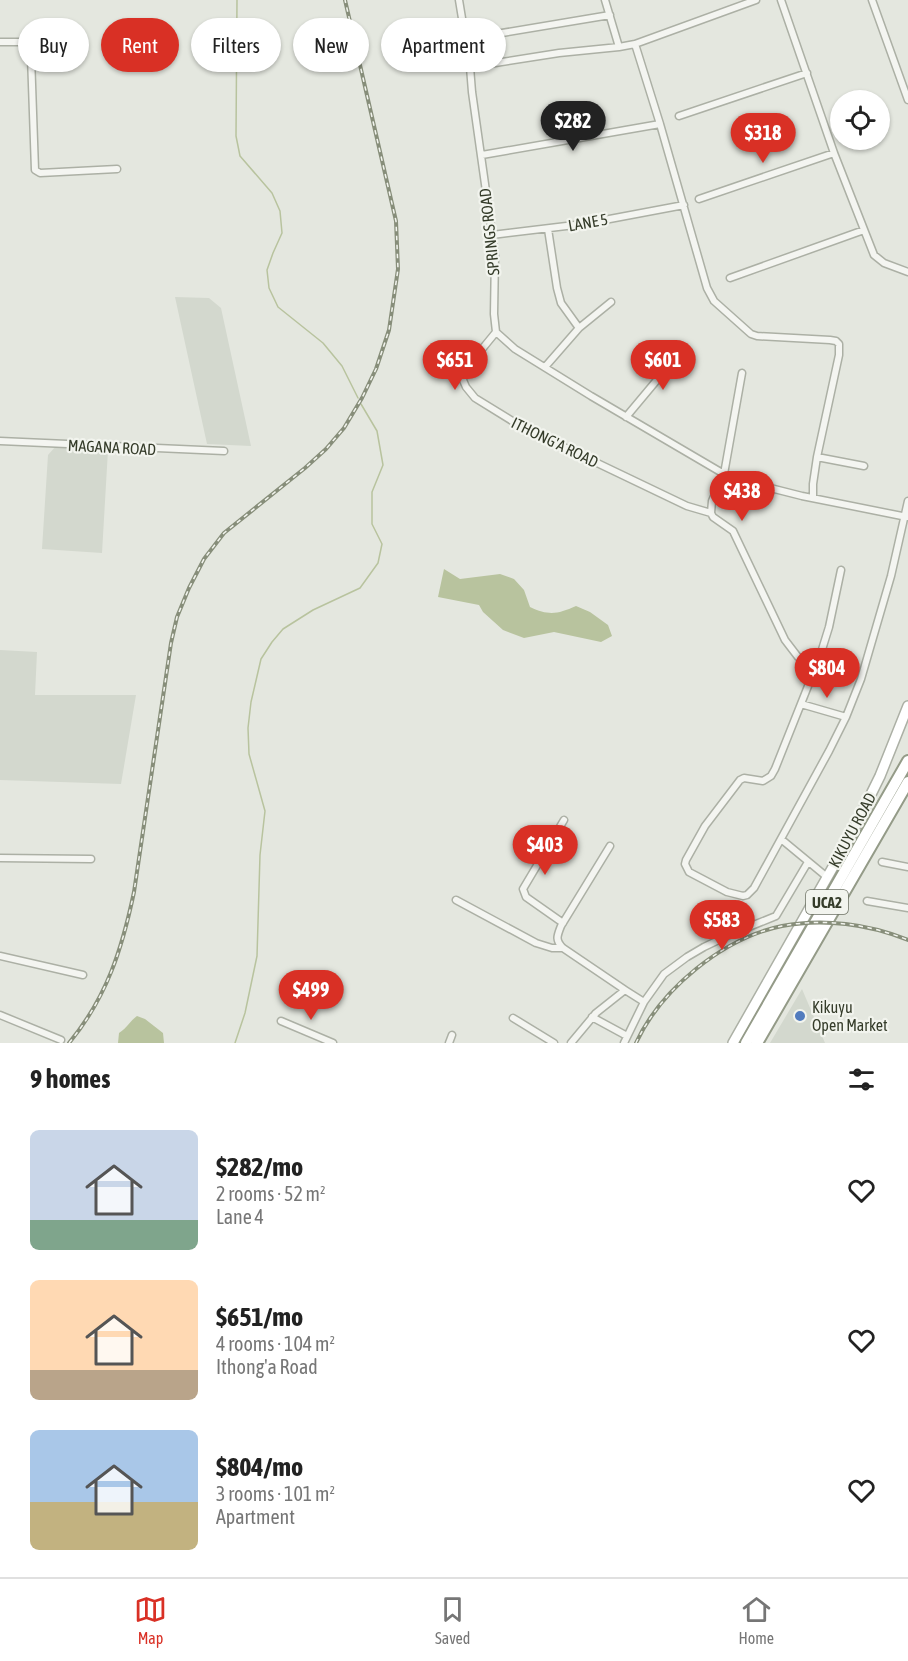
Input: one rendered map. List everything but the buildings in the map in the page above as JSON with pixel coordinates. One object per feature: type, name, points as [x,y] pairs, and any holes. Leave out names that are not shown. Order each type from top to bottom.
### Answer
[{"type":"highway","name":"UCA2","points":[[746,1043],[908,761]]},
{"type":"highway","name":"UCA2","points":[[757,1043],[908,782]]},
{"type":"main road","name":"KIKUYU ROAD","points":[[732,1043],[850,837],[880,776],[908,706]]},
{"type":"street","name":"SPRINGS ROAD","points":[[459,0],[462,18]]},
{"type":"street","points":[[605,0],[619,47]]},
{"type":"street","points":[[506,61],[635,44],[756,0]]},
{"type":"street","points":[[781,0],[834,153],[874,255],[879,260],[908,272]]},
{"type":"street","points":[[872,0],[908,100]]},
{"type":"street","points":[[506,32],[610,15]]},
{"type":"street","points":[[0,42],[28,44],[31,66],[34,170],[40,173],[117,169]]},
{"type":"street","points":[[635,44],[714,301],[745,330],[757,336],[830,340],[839,344],[839,355],[817,457],[813,498]]},
{"type":"street","name":"SPRINGS ROAD","points":[[470,72],[495,262],[496,332]]},
{"type":"street","points":[[679,116],[807,73]]},
{"type":"street","points":[[482,154],[660,124]]},
{"type":"street","points":[[699,199],[834,153]]},
{"type":"street","name":"LANE 5","points":[[492,235],[583,224],[684,205]]},
{"type":"street","points":[[548,229],[561,303],[579,328]]},
{"type":"street","points":[[730,278],[864,230]]},
{"type":"street","points":[[545,367],[579,328],[611,302]]},
{"type":"street","points":[[496,332],[515,349],[724,474],[813,498],[906,517]]},
{"type":"street","name":"ITHONG'A ROAD","points":[[496,332],[469,365],[464,375],[463,380],[466,387],[475,398],[533,432],[687,506],[711,513]]},
{"type":"street","points":[[626,417],[682,350]]},
{"type":"street","points":[[742,373],[724,474],[712,501],[711,513],[712,517],[734,531],[785,640],[798,657],[815,670]]},
{"type":"street","name":"MAGANA ROAD","points":[[0,441],[224,452]]},
{"type":"street","points":[[817,457],[864,466]]},
{"type":"street","points":[[841,570],[829,627],[815,670],[771,776],[763,781],[744,778],[740,780],[705,826],[685,864],[689,872],[727,892],[747,895],[754,888],[846,717],[868,657],[891,576],[908,501]]},
{"type":"street","points":[[801,704],[846,717]]},
{"type":"street","points":[[563,923],[526,897],[523,889],[564,820]]},
{"type":"street","points":[[781,839],[827,877]]},
{"type":"street","points":[[609,846],[563,923],[557,938],[558,943],[644,1002]]},
{"type":"street","points":[[0,858],[91,859]]},
{"type":"street","points":[[592,1017],[625,1040],[644,1002],[664,974],[687,957],[729,934],[776,916],[808,862]]},
{"type":"street","points":[[882,862],[908,867]]},
{"type":"street","points":[[456,900],[536,943],[552,948],[563,948]]},
{"type":"street","points":[[867,901],[908,908]]},
{"type":"street","points":[[0,956],[83,975]]},
{"type":"street","points":[[571,1043],[592,1017],[625,990]]},
{"type":"street","points":[[0,1015],[61,1040]]},
{"type":"street","points":[[513,1018],[554,1043]]},
{"type":"street","points":[[280,1021],[333,1043]]},
{"type":"street","points":[[449,1043],[452,1035]]},
{"type":"shaded area","points":[[175,297],[209,298],[221,308],[251,446],[207,444]]},
{"type":"shaded area","points":[[56,446],[108,450],[102,553],[42,549],[48,455]]},
{"type":"shaded area","points":[[444,569],[460,579],[500,574],[514,579],[524,590],[530,607],[553,613],[576,606],[590,612],[608,625],[612,636],[601,642],[554,632],[524,638],[503,630],[483,612],[479,605],[438,597]]},
{"type":"shaded area","points":[[0,650],[37,652],[35,695],[136,695],[121,784],[0,780]]},
{"type":"shaded area","name":"Kikuyu Open Market","points":[[802,989],[825,1043],[770,1043]]},
{"type":"shaded area","points":[[137,1016],[145,1019],[163,1033],[164,1043],[118,1043],[119,1033]]},
{"type":"waterway","points":[[237,0],[236,136],[240,156],[272,193],[280,211],[282,233],[267,270],[269,288],[278,307],[323,343],[342,366],[358,398]]},
{"type":"waterway","points":[[235,1043],[245,1013],[257,956],[260,855],[265,811],[249,754],[248,728],[251,702],[261,659],[283,629],[313,610],[360,588],[378,563],[382,544],[372,524],[372,492],[383,465],[377,431],[361,404]]},
{"type":"railway","points":[[69,1043],[94,1008],[111,972],[124,933],[134,892],[171,643],[177,617],[189,588],[204,559],[224,533],[305,468],[344,428],[376,369],[389,330],[398,269],[396,221],[345,0]]},
{"type":"railway","points":[[636,1043],[647,1023],[678,985],[716,954],[760,932],[782,926],[830,923],[862,926],[908,940]]},
{"type":"place","name":"Kikuyu Open Market","points":[[800,1016]]}]
